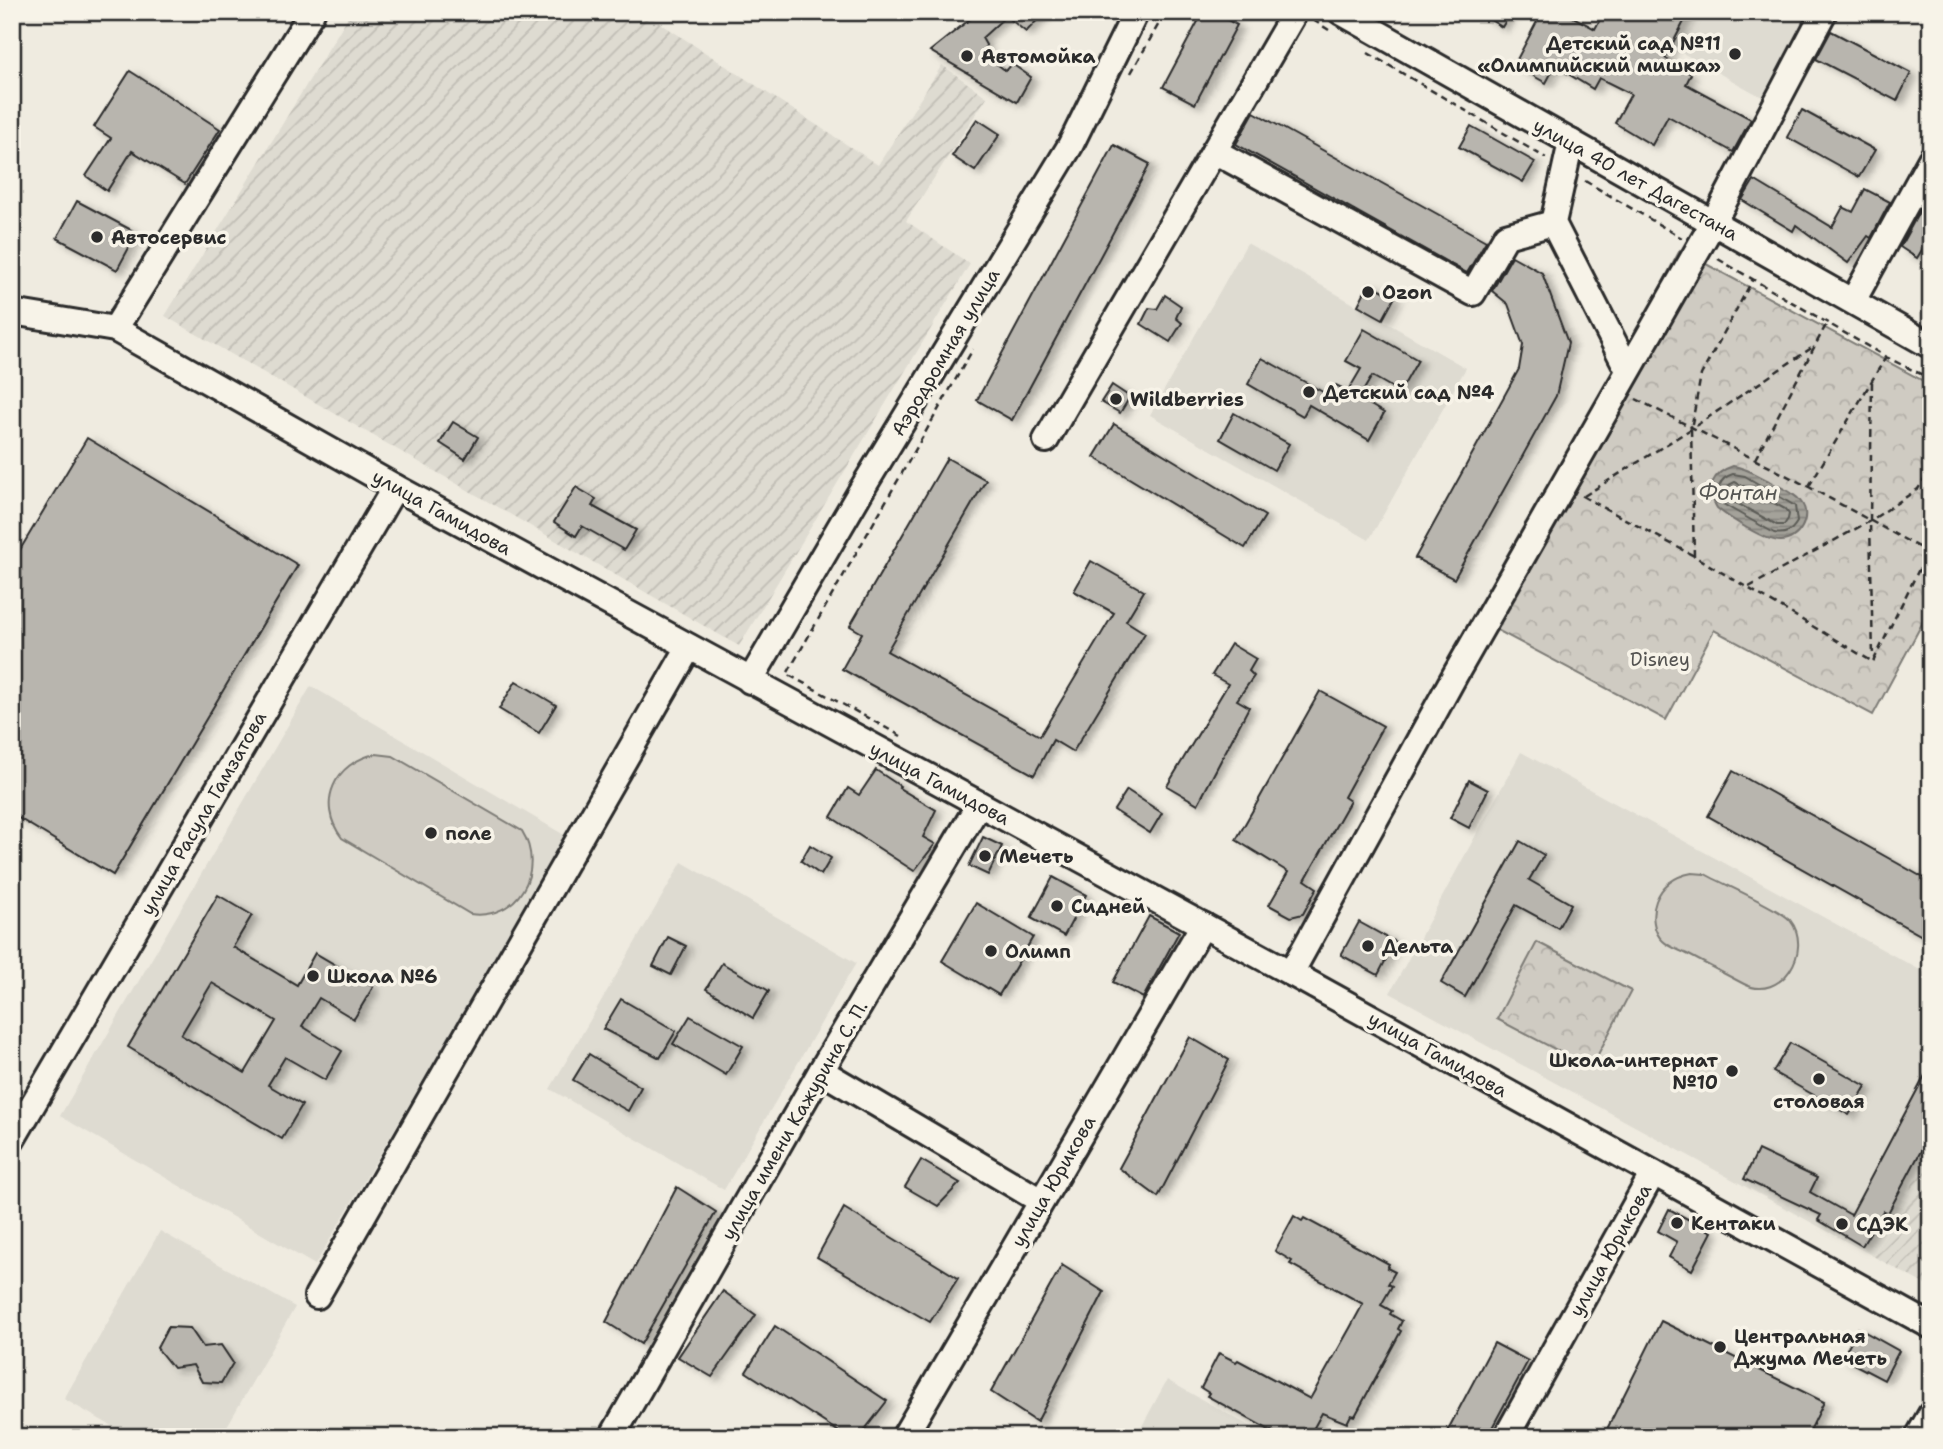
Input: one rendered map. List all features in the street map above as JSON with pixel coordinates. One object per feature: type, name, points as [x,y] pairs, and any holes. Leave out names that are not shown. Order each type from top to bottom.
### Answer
[{"type":"street","points":[[115,329],[312,12]]},
{"type":"street","points":[[1291,973],[1455,675],[1713,223],[1824,12]]},
{"type":"street","name":"Аэродромная улица","points":[[750,681],[862,489],[1070,146],[1139,14]]},
{"type":"street","points":[[1046,440],[1214,151],[1303,16]]},
{"type":"street","name":"улица 40 лет Дагестана","points":[[1338,22],[1571,142],[1931,346]]},
{"type":"street","points":[[1571,142],[1553,223],[1623,380]]},
{"type":"street","points":[[1214,151],[1473,293],[1506,236],[1553,223]]},
{"type":"street","points":[[1853,302],[1931,159]]},
{"type":"street","name":"улица Гамидова","points":[[12,312],[115,329],[750,681],[1291,973],[1931,1326]]},
{"type":"street","name":"улица Расула Гамзатова","points":[[12,1140],[395,486]]},
{"type":"street","points":[[317,1296],[689,647]]},
{"type":"street","name":"улица имени Кажурина С. П.","points":[[612,1437],[821,1071],[979,804]]},
{"type":"street","name":"улица Юрикова","points":[[904,1437],[1203,925]]},
{"type":"street","points":[[821,1071],[1041,1202]]},
{"type":"street","name":"улица Юрикова","points":[[1506,1437],[1653,1173]]},
{"type":"street","points":[[1918,1437],[1931,1414]]},
{"type":"path","points":[[1126,81],[1161,20],[1176,12]]},
{"type":"path","points":[[1303,16],[1338,22]]},
{"type":"path","points":[[1369,53],[1827,323],[1931,379]]},
{"type":"path","points":[[1694,556],[1691,429],[1701,374],[1753,279]]},
{"type":"path","points":[[1754,460],[1827,323]]},
{"type":"path","points":[[909,741],[787,674],[974,347]]},
{"type":"path","points":[[1582,497],[1691,429],[1812,347]]},
{"type":"path","points":[[1809,487],[1886,357]]},
{"type":"path","points":[[1623,380],[1691,429],[1809,487],[1929,553]]},
{"type":"path","points":[[1872,382],[1870,521],[1873,662]]},
{"type":"path","points":[[1749,587],[1870,521],[1918,489],[1931,469]]},
{"type":"path","points":[[1582,497],[1589,485]]},
{"type":"path","points":[[1582,497],[1749,587],[1873,662]]},
{"type":"path","points":[[1873,662],[1931,545]]},
{"type":"shaded area","points":[[351,12],[643,12],[878,165],[942,65],[987,97],[906,221],[970,264],[739,646],[165,316]]},
{"type":"shaded area","name":"Детский сад №11 «Олимпийский мишка»","points":[[1608,12],[1808,12],[1762,97]]},
{"type":"shaded area","name":"Детский сад №4","points":[[1247,243],[1466,368],[1369,540],[1150,415]]},
{"type":"shaded area","name":"Школа №6","points":[[311,686],[566,836],[315,1265],[60,1116]]},
{"type":"shaded area","name":"Школа-интернат №10","points":[[1521,752],[1931,976],[1931,1150],[1873,1256],[1390,993]]},
{"type":"shaded area","points":[[682,862],[856,963],[724,1190],[550,1089]]},
{"type":"shaded area","points":[[1931,1150],[1931,1288],[1873,1256]]},
{"type":"shaded area","points":[[160,1231],[295,1307],[221,1437],[131,1437],[64,1399]]},
{"type":"shaded area","points":[[1167,1380],[1269,1437],[1136,1437]]},
{"type":"green space","name":"Disney","points":[[1680,250],[1931,385],[1931,607],[1873,715],[1714,630],[1666,720],[1482,622]]},
{"type":"green space","name":"поле","points":[[376,754],[393,756],[522,831],[529,846],[531,861],[529,876],[514,901],[487,914],[470,914],[342,838],[330,811],[334,786],[340,775],[350,766],[362,758]]},
{"type":"green space","points":[[1692,873],[1705,874],[1763,903],[1790,920],[1798,945],[1796,958],[1781,980],[1758,988],[1744,984],[1671,947],[1660,937],[1653,917],[1659,895],[1670,882]]},
{"type":"green space","points":[[1537,942],[1631,991],[1591,1068],[1497,1019]]},
{"type":"water","name":"Фонтан","points":[[1733,466],[1752,472],[1798,498],[1805,515],[1798,533],[1787,540],[1773,540],[1747,528],[1717,508],[1711,494],[1713,482],[1720,473]]},
{"type":"building","points":[[979,12],[1045,12],[1026,32],[1006,16],[982,38],[986,45],[984,54],[1006,71],[1012,64],[1031,77],[1017,102],[930,51]]},
{"type":"building","points":[[1203,12],[1213,12],[1237,25],[1195,104],[1163,87]]},
{"type":"building","points":[[1478,12],[1511,12],[1502,27]]},
{"type":"building","points":[[1542,12],[1564,12],[1595,29],[1604,12],[1689,12],[1665,58],[1691,74],[1686,84],[1751,119],[1733,152],[1668,116],[1652,145],[1615,123],[1631,94],[1599,78],[1593,89],[1555,66],[1546,83],[1514,65]]},
{"type":"building","points":[[1831,31],[1911,73],[1897,101],[1816,59]]},
{"type":"building","points":[[130,71],[220,129],[185,184],[132,151],[107,191],[86,176],[111,138],[94,127]]},
{"type":"building","points":[[1802,110],[1875,150],[1859,177],[1787,137]]},
{"type":"building","points":[[1254,112],[1486,241],[1467,273],[1236,144]]},
{"type":"building","points":[[977,119],[1000,134],[975,171],[952,156]]},
{"type":"building","points":[[1471,126],[1535,162],[1523,182],[1459,147]]},
{"type":"building","points":[[1114,145],[1150,164],[1012,420],[977,400]]},
{"type":"building","points":[[1754,180],[1832,227],[1843,207],[1853,212],[1865,189],[1890,202],[1871,238],[1868,236],[1848,263],[1796,225],[1793,231],[1742,200]]},
{"type":"building","points":[[1931,190],[1931,235],[1917,258],[1900,247]]},
{"type":"building","points":[[77,201],[137,233],[117,270],[57,238]]},
{"type":"building","points":[[1512,256],[1542,273],[1568,343],[1556,396],[1454,579],[1415,558],[1519,369],[1523,345],[1508,304],[1492,291]]},
{"type":"building","points":[[1369,283],[1395,297],[1383,319],[1358,305]]},
{"type":"building","points":[[1165,295],[1181,306],[1176,318],[1182,323],[1170,342],[1141,324],[1149,308],[1157,309]]},
{"type":"building","points":[[1364,329],[1418,360],[1400,392],[1372,376],[1359,398],[1384,413],[1369,440],[1309,405],[1303,416],[1248,384],[1262,358],[1330,396],[1336,385],[1348,391],[1361,369],[1346,361]]},
{"type":"building","name":"Wildberries","points":[[1112,385],[1130,397],[1120,413],[1101,402]]},
{"type":"building","points":[[1234,413],[1289,444],[1274,470],[1220,439]]},
{"type":"building","points":[[453,422],[478,437],[465,459],[440,443]]},
{"type":"building","points":[[1114,424],[1265,516],[1245,548],[1094,457]]},
{"type":"building","points":[[87,438],[298,565],[113,875],[12,814],[12,563]]},
{"type":"building","points":[[947,458],[986,480],[887,651],[1040,736],[1114,613],[1074,591],[1091,561],[1144,591],[1126,621],[1145,633],[1073,752],[1053,740],[1034,775],[842,669],[862,633],[850,626]]},
{"type":"building","points":[[576,487],[596,499],[592,506],[636,530],[624,550],[582,526],[576,536],[554,522]]},
{"type":"building","points":[[1231,644],[1256,659],[1249,671],[1254,676],[1237,700],[1249,707],[1198,804],[1167,786],[1228,684],[1212,675]]},
{"type":"building","points":[[516,681],[556,705],[539,733],[499,709]]},
{"type":"building","points":[[1320,691],[1383,726],[1344,797],[1350,801],[1305,880],[1317,888],[1303,914],[1291,917],[1269,905],[1288,872],[1236,840]]},
{"type":"building","points":[[876,770],[900,786],[899,788],[936,810],[923,837],[935,844],[914,871],[831,817],[848,788],[859,795]]},
{"type":"building","points":[[1733,771],[1931,882],[1931,941],[1708,816]]},
{"type":"building","points":[[1469,780],[1488,790],[1469,828],[1450,818]]},
{"type":"building","points":[[1127,790],[1162,813],[1150,833],[1114,810]]},
{"type":"building","name":"Мечеть","points":[[983,837],[1002,846],[988,875],[969,866]]},
{"type":"building","points":[[1520,841],[1544,855],[1529,880],[1571,904],[1558,928],[1516,905],[1465,997],[1441,983]]},
{"type":"building","points":[[810,845],[831,858],[821,875],[801,861]]},
{"type":"building","points":[[1053,877],[1086,895],[1064,936],[1031,918]]},
{"type":"building","points":[[218,895],[252,915],[233,947],[297,985],[315,953],[373,987],[354,1019],[319,998],[302,1026],[342,1051],[325,1080],[285,1057],[268,1085],[302,1105],[282,1139],[128,1047]],"holes":[[[212,983],[276,1021],[245,1073],[181,1035]]]},
{"type":"building","points":[[976,903],[1033,937],[999,995],[942,961]]},
{"type":"building","points":[[1149,916],[1179,932],[1143,998],[1113,982]]},
{"type":"building","points":[[1359,922],[1395,942],[1378,975],[1341,955]]},
{"type":"building","points":[[668,937],[686,946],[671,975],[653,966]]},
{"type":"building","points":[[722,963],[769,991],[753,1018],[706,989]]},
{"type":"building","points":[[621,999],[676,1031],[660,1058],[603,1029]]},
{"type":"building","points":[[690,1016],[743,1046],[726,1075],[673,1044]]},
{"type":"building","points":[[1190,1037],[1229,1060],[1158,1197],[1119,1168]]},
{"type":"building","name":"столовая","points":[[1790,1043],[1866,1086],[1849,1115],[1773,1072]]},
{"type":"building","points":[[589,1054],[641,1087],[628,1111],[573,1080]]},
{"type":"building","points":[[1931,1064],[1931,1132],[1888,1213],[1883,1211],[1862,1246],[1818,1220],[1821,1215],[1744,1179],[1758,1150],[1817,1178],[1810,1192],[1851,1215]]},
{"type":"building","points":[[921,1160],[960,1183],[938,1206],[905,1187]]},
{"type":"building","points":[[677,1187],[716,1212],[641,1344],[606,1322]]},
{"type":"building","points":[[844,1208],[958,1278],[930,1322],[817,1257]]},
{"type":"building","points":[[1669,1209],[1712,1232],[1692,1270],[1669,1257],[1677,1242],[1658,1231]]},
{"type":"building","points":[[1294,1216],[1302,1221],[1304,1218],[1389,1264],[1387,1268],[1395,1272],[1388,1284],[1392,1286],[1381,1305],[1402,1321],[1398,1329],[1401,1331],[1355,1416],[1351,1415],[1347,1423],[1322,1413],[1311,1433],[1308,1432],[1305,1437],[1282,1437],[1207,1396],[1209,1393],[1201,1388],[1219,1353],[1236,1362],[1238,1360],[1310,1399],[1363,1304],[1290,1264],[1292,1261],[1275,1251]]},
{"type":"building","points":[[1062,1265],[1104,1292],[1037,1422],[991,1392]]},
{"type":"building","points":[[723,1291],[756,1315],[712,1377],[678,1357]]},
{"type":"building","points":[[1661,1321],[1824,1402],[1807,1437],[1603,1437]]},
{"type":"building","points":[[775,1326],[887,1401],[859,1437],[847,1437],[746,1372]]},
{"type":"building","points":[[168,1327],[190,1328],[203,1347],[221,1345],[233,1363],[221,1383],[202,1382],[193,1365],[173,1368],[157,1348]]},
{"type":"building","points":[[1858,1328],[1899,1351],[1884,1380],[1842,1358]]},
{"type":"building","points":[[1494,1343],[1528,1361],[1487,1437],[1444,1437]]},
{"type":"waterway","points":[[12,1433],[19,1437]]},
{"type":"place","name":"Детский сад №11 «Олимпийский мишка»","points":[[1735,54]]},
{"type":"place","name":"Автомойка","points":[[967,56]]},
{"type":"place","name":"Автосервис","points":[[97,237]]},
{"type":"place","name":"Ozon","points":[[1368,292]]},
{"type":"place","name":"Детский сад №4","points":[[1309,392]]},
{"type":"place","name":"Wildberries","points":[[1116,399]]},
{"type":"place","name":"поле","points":[[431,833]]},
{"type":"place","name":"Мечеть","points":[[985,856]]},
{"type":"place","name":"Сидней","points":[[1057,906]]},
{"type":"place","name":"Дельта","points":[[1368,946]]},
{"type":"place","name":"Олимп","points":[[991,951]]},
{"type":"place","name":"Школа №6","points":[[313,976]]},
{"type":"place","name":"Школа-интернат №10","points":[[1732,1071]]},
{"type":"place","name":"столовая","points":[[1819,1079]]},
{"type":"place","name":"Кентаки","points":[[1677,1223]]},
{"type":"place","name":"СДЭК","points":[[1842,1224]]},
{"type":"place","name":"Центральная Джума Мечеть","points":[[1720,1347]]}]
